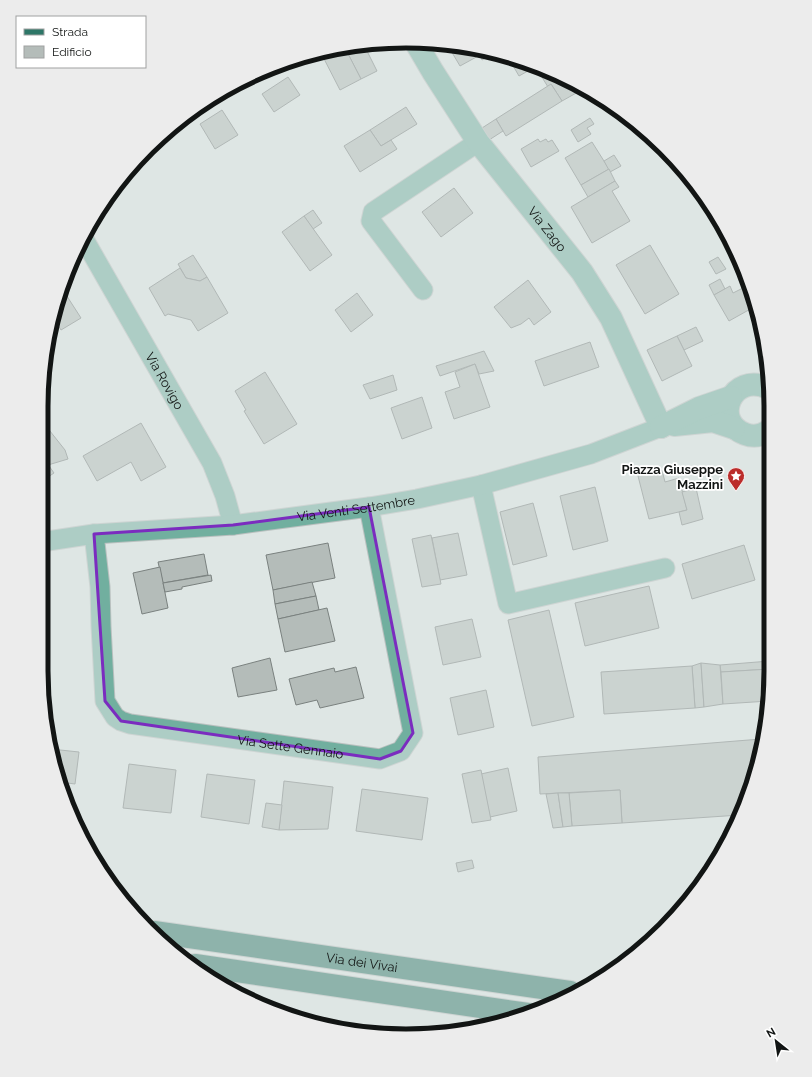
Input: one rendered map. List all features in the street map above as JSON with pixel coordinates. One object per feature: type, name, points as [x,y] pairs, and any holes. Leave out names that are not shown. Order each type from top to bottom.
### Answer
[{"type":"main road","name":"Via dei Vivai","points":[[163,933],[565,991]]},
{"type":"main road","name":"Via dei Vivai","points":[[203,966],[515,1012]]},
{"type":"street","name":"Via Zago","points":[[419,49],[478,142],[582,272],[611,318],[661,427]]},
{"type":"street","points":[[423,290],[371,221],[373,212],[478,142]]},
{"type":"street","name":"Via Rovigo","points":[[87,245],[212,463],[225,496],[233,525]]},
{"type":"street","points":[[734,428],[728,413],[728,405],[731,397],[743,386],[751,384],[763,386]]},
{"type":"street","points":[[661,427],[699,408],[731,397]]},
{"type":"street","points":[[661,427],[713,421],[734,428],[748,436],[757,436],[764,433]]},
{"type":"street","name":"Via Venti Settembre","points":[[48,541],[94,534],[233,525],[369,507],[481,485],[591,454],[661,427]]},
{"type":"street","points":[[481,485],[508,604],[665,568]]},
{"type":"street","name":"Via Sette Gennaio","points":[[94,534],[100,587],[105,702],[115,716],[121,721],[130,724],[380,759],[401,751],[413,733],[369,507]]},
{"type":"highlighted area","points":[[369,507],[413,733],[401,751],[380,759],[121,721],[105,701],[94,534],[233,525]]},
{"type":"building","points":[[367,50],[377,71],[361,79],[348,53]]},
{"type":"building","points":[[451,51],[479,56],[460,66]]},
{"type":"building","points":[[348,53],[361,79],[340,90],[323,58]]},
{"type":"building","points":[[480,56],[487,57],[482,60]]},
{"type":"building","points":[[512,64],[530,70],[519,76]]},
{"type":"building","points":[[540,74],[578,92],[562,101],[551,84],[548,87]]},
{"type":"building","points":[[288,77],[300,95],[274,112],[262,94]]},
{"type":"building","points":[[551,84],[562,101],[506,136],[496,119]]},
{"type":"building","points":[[406,107],[417,124],[381,146],[370,130]]},
{"type":"building","points":[[222,110],[238,135],[215,149],[200,124]]},
{"type":"building","points":[[590,118],[594,124],[587,128],[591,134],[578,142],[571,130]]},
{"type":"building","points":[[496,119],[503,131],[489,140],[482,128]]},
{"type":"building","points":[[370,130],[381,146],[391,140],[397,149],[360,172],[344,146]]},
{"type":"building","points":[[538,139],[540,142],[546,139],[548,142],[552,140],[559,151],[531,167],[521,149]]},
{"type":"building","points":[[592,142],[609,169],[581,185],[565,158]]},
{"type":"building","points":[[614,155],[621,166],[610,172],[604,161]]},
{"type":"building","points":[[609,169],[615,181],[588,197],[581,185]]},
{"type":"building","points":[[615,181],[619,187],[612,191],[630,221],[592,243],[571,207]]},
{"type":"building","points":[[454,188],[473,213],[441,237],[422,212]]},
{"type":"building","points":[[313,210],[322,223],[313,229],[304,216]]},
{"type":"building","points":[[304,216],[332,255],[310,271],[282,232]]},
{"type":"building","points":[[650,245],[679,294],[645,314],[616,265]]},
{"type":"building","points":[[193,255],[207,277],[200,281],[186,278],[178,264]]},
{"type":"building","points":[[718,257],[726,269],[716,274],[709,262]]},
{"type":"building","points":[[180,268],[186,278],[200,281],[207,277],[228,313],[198,331],[191,320],[168,314],[165,316],[149,288]]},
{"type":"building","points":[[720,279],[725,289],[714,295],[709,285]]},
{"type":"building","points":[[528,280],[551,312],[534,325],[529,318],[521,324],[511,328],[494,307]]},
{"type":"building","points":[[730,286],[733,293],[744,288],[751,309],[729,321],[714,295]]},
{"type":"building","points":[[357,293],[373,315],[351,332],[335,310]]},
{"type":"building","points":[[66,294],[81,318],[61,330],[58,324]]},
{"type":"building","points":[[696,327],[703,341],[684,350],[677,336]]},
{"type":"building","points":[[677,336],[692,366],[662,381],[647,350]]},
{"type":"building","points":[[590,342],[599,367],[544,386],[535,361]]},
{"type":"building","points":[[484,351],[494,371],[479,374],[475,364],[440,376],[436,366]]},
{"type":"building","points":[[475,364],[490,407],[454,419],[445,392],[460,387],[455,372]]},
{"type":"building","points":[[265,372],[297,424],[264,444],[244,411],[246,410],[235,391]]},
{"type":"building","points":[[393,375],[397,390],[370,399],[363,385]]},
{"type":"building","points":[[422,397],[432,428],[402,439],[391,408]]},
{"type":"building","points":[[141,423],[166,467],[141,481],[131,462],[97,481],[83,456]]},
{"type":"building","points":[[48,429],[65,450],[68,459],[48,465]]},
{"type":"building","points":[[48,464],[54,473],[48,477]]},
{"type":"building","points":[[662,470],[665,482],[679,478],[687,510],[649,519],[638,476]]},
{"type":"building","points":[[595,487],[608,541],[573,550],[560,496]]},
{"type":"building","points":[[696,488],[703,519],[682,525],[679,512],[687,510],[682,492]]},
{"type":"building","points":[[533,503],[547,556],[513,565],[500,512]]},
{"type":"building","points":[[458,533],[467,575],[440,580],[432,538]]},
{"type":"building","points":[[431,535],[441,584],[422,587],[412,539]]},
{"type":"building","points":[[328,543],[335,578],[273,590],[266,555]]},
{"type":"building","points":[[744,545],[755,580],[692,599],[682,564]]},
{"type":"building","points":[[204,554],[208,575],[163,583],[158,562]]},
{"type":"building","points":[[160,567],[168,608],[142,614],[133,573]]},
{"type":"building","points":[[211,575],[212,581],[165,592],[163,583]]},
{"type":"building","points":[[312,582],[316,596],[275,604],[273,590]]},
{"type":"building","points":[[649,586],[659,628],[585,646],[575,603]]},
{"type":"building","points":[[316,596],[319,610],[278,619],[275,604]]},
{"type":"building","points":[[327,608],[335,641],[285,652],[278,619]]},
{"type":"building","points":[[549,610],[574,717],[532,726],[508,620]]},
{"type":"building","points":[[472,619],[481,657],[443,665],[435,627]]},
{"type":"building","points":[[270,658],[277,690],[238,697],[232,668]]},
{"type":"building","points":[[764,661],[764,669],[721,672],[720,665]]},
{"type":"building","points":[[701,663],[704,707],[695,708],[692,666]]},
{"type":"building","points":[[701,663],[720,665],[723,704],[704,707]]},
{"type":"building","points":[[692,666],[695,708],[604,714],[601,672]]},
{"type":"building","points":[[356,667],[364,698],[320,708],[317,700],[296,705],[289,679],[334,668],[335,672]]},
{"type":"building","points":[[764,669],[762,701],[723,704],[721,672]]},
{"type":"building","points":[[486,690],[494,727],[458,735],[450,698]]},
{"type":"building","points":[[757,739],[752,764],[733,815],[622,823],[620,790],[540,794],[538,757]]},
{"type":"building","points":[[57,750],[79,752],[75,784],[66,783]]},
{"type":"building","points":[[129,764],[176,770],[171,813],[123,808]]},
{"type":"building","points":[[508,768],[517,811],[490,817],[481,774]]},
{"type":"building","points":[[481,770],[491,820],[472,823],[462,774]]},
{"type":"building","points":[[207,774],[255,780],[249,824],[201,817]]},
{"type":"building","points":[[284,781],[333,787],[328,829],[279,830]]},
{"type":"building","points":[[362,789],[428,798],[422,840],[356,831]]},
{"type":"building","points":[[620,790],[622,823],[572,826],[569,793]]},
{"type":"building","points":[[558,793],[563,827],[553,828],[546,794]]},
{"type":"building","points":[[558,793],[569,793],[572,826],[563,827]]},
{"type":"building","points":[[266,803],[282,805],[279,830],[262,827]]},
{"type":"building","points":[[472,860],[474,868],[458,872],[456,863]]},
{"type":"place","name":"Piazza Giuseppe Mazzini","points":[[736,491]]}]
